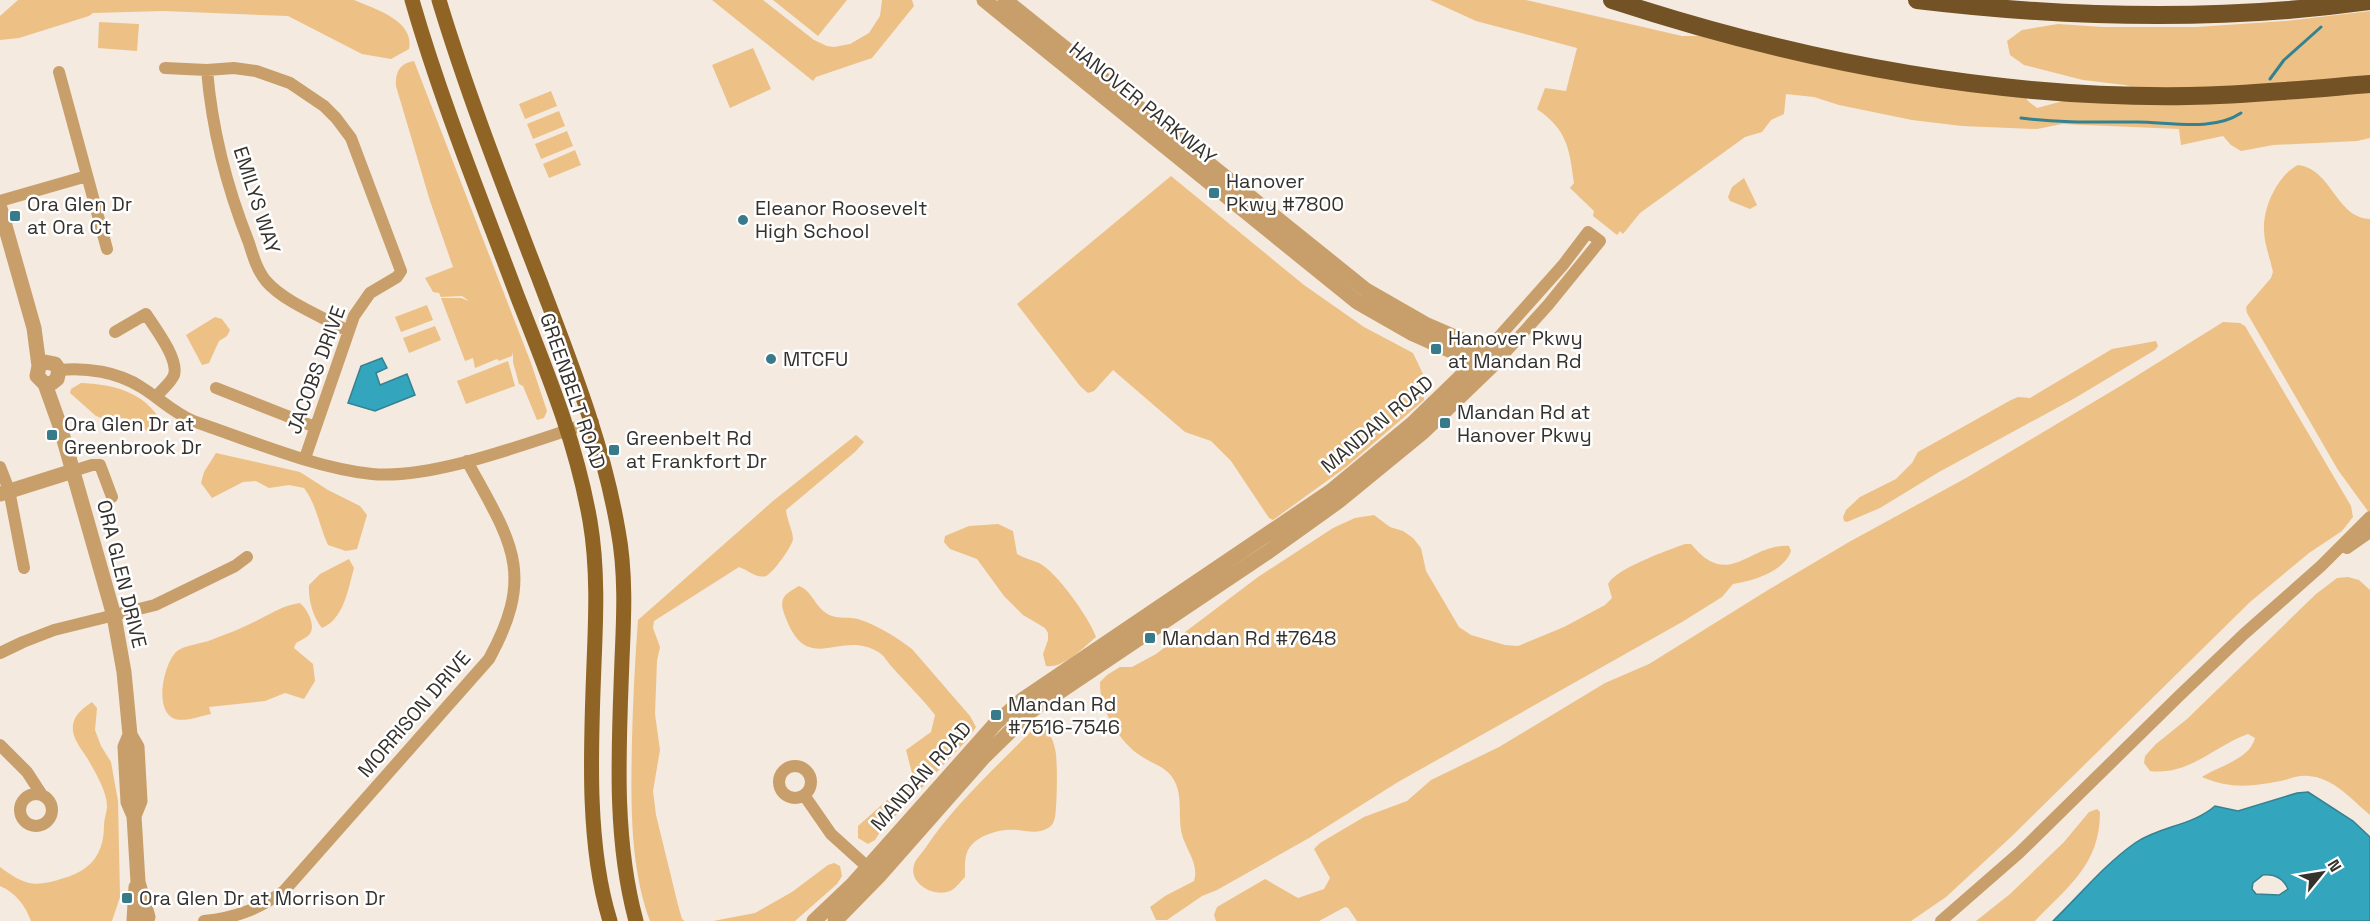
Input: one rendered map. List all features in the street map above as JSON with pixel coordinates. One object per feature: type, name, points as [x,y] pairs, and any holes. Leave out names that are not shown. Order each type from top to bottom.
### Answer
[{"type":"highway","points":[[1612,0],[1720,33],[1875,69],[2019,89],[2186,96],[2270,94],[2370,84]]},
{"type":"highway","points":[[1917,0],[2028,11],[2184,15],[2327,7],[2370,1]]},
{"type":"main road","name":"GREENBELT ROAD","points":[[412,0],[477,190],[568,429],[583,485],[596,570],[593,786],[597,862],[610,921]]},
{"type":"main road","name":"GREENBELT ROAD","points":[[439,0],[484,135],[593,422],[613,502],[623,573],[621,846],[636,921]]},
{"type":"street","name":"HANOVER PARKWAY","points":[[984,0],[1357,302],[1413,334],[1483,365]]},
{"type":"street","name":"HANOVER PARKWAY","points":[[1005,0],[1366,290],[1406,315],[1494,354]]},
{"type":"street","name":"JACOBS DRIVE","points":[[165,68],[207,70],[234,68],[256,71],[290,83],[324,106],[351,138],[401,271],[397,277],[364,299],[348,331],[305,458]]},
{"type":"street","name":"EMILYS WAY","points":[[207,70],[214,126],[226,176],[240,222],[259,271],[266,281],[284,295],[348,331]]},
{"type":"street","points":[[59,72],[107,249]]},
{"type":"street","points":[[0,201],[87,176]]},
{"type":"street","name":"ORA GLEN DRIVE","points":[[0,208],[49,372],[60,426],[114,616],[124,672],[130,735],[137,747],[140,801],[134,816],[138,882],[134,889],[142,920]]},
{"type":"street","name":"MANDAN ROAD","points":[[835,921],[996,723],[1022,700],[1331,491],[1483,365],[1561,290],[1600,241],[1588,232],[1494,354]]},
{"type":"street","points":[[115,332],[146,314],[175,366],[174,374],[156,397]]},
{"type":"street","points":[[49,372],[72,368],[116,375],[141,387],[193,421],[351,471],[390,474],[421,471],[467,460],[593,422]]},
{"type":"street","points":[[216,388],[315,427]]},
{"type":"street","name":"MORRISON DRIVE","points":[[204,921],[242,915],[284,891],[489,659],[507,625],[513,604],[515,571],[510,547],[467,460]]},
{"type":"street","points":[[4,492],[92,465],[100,465],[112,497]]},
{"type":"street","points":[[0,467],[4,492],[24,568]]},
{"type":"street","points":[[1941,921],[2019,854],[2236,641],[2321,566],[2370,517]]},
{"type":"street","points":[[2321,566],[2370,532]]},
{"type":"street","points":[[0,653],[39,635],[155,605],[235,566],[247,557]]},
{"type":"street","points":[[0,745],[27,772],[42,795]]},
{"type":"street","points":[[804,795],[831,834],[873,872]]},
{"type":"street","name":"MANDAN ROAD","points":[[814,921],[873,872]]},
{"type":"shaded area","points":[[18,0],[354,0],[400,23],[406,30],[409,49],[391,59],[362,54],[288,16],[163,11],[93,13],[19,38],[0,40],[0,16]]},
{"type":"shaded area","points":[[712,0],[763,0],[814,40],[834,47],[850,44],[869,33],[880,16],[882,0],[912,0],[914,6],[872,58],[816,77],[813,81]]},
{"type":"shaded area","points":[[773,0],[847,0],[818,36]]},
{"type":"shaded area","points":[[1430,0],[1526,0],[1682,36],[1732,36],[2020,89],[2028,101],[2037,108],[2063,101],[2159,95],[2125,85],[2083,80],[2024,65],[2010,55],[2007,41],[2022,30],[2058,24],[2103,27],[2196,27],[2285,21],[2370,11],[2370,138],[2357,141],[2273,145],[2241,151],[2223,136],[2181,145],[2179,129],[2062,124],[2037,129],[1962,126],[1912,120],[1839,105],[1814,97],[1786,94],[1784,114],[1771,120],[1762,132],[1745,137],[1640,213],[1623,234],[1620,231],[1617,235],[1593,216],[1594,211],[1570,188],[1574,183],[1565,141],[1555,125],[1537,109],[1545,88],[1566,91],[1577,48],[1476,21]]},
{"type":"shaded area","points":[[99,22],[139,24],[137,51],[98,48]]},
{"type":"shaded area","points":[[753,48],[771,89],[730,108],[712,65]]},
{"type":"shaded area","points":[[414,61],[531,363],[547,411],[544,418],[537,420],[523,386],[519,384],[513,362],[513,352],[512,356],[475,368],[473,358],[465,361],[441,298],[461,298],[469,301],[462,296],[441,297],[439,293],[433,292],[425,278],[453,267],[430,201],[396,86],[399,69]]},
{"type":"shaded area","points":[[551,91],[557,106],[525,119],[519,104]]},
{"type":"shaded area","points":[[559,111],[565,126],[533,139],[527,124]]},
{"type":"shaded area","points":[[567,131],[573,146],[541,159],[535,144]]},
{"type":"shaded area","points":[[575,150],[581,165],[549,178],[543,164]]},
{"type":"shaded area","points":[[2298,165],[2309,168],[2319,175],[2349,211],[2359,217],[2370,219],[2370,514],[2338,470],[2247,313],[2246,307],[2271,278],[2273,272],[2264,235],[2264,221],[2269,202],[2284,176]]},
{"type":"shaded area","points":[[1171,176],[1304,285],[1364,327],[1413,353],[1423,374],[1424,400],[1346,467],[1273,520],[1269,518],[1231,461],[1211,441],[1185,432],[1113,370],[1094,391],[1088,393],[1080,386],[1017,304]]},
{"type":"shaded area","points":[[1744,178],[1757,205],[1750,209],[1730,201],[1728,197],[1732,187]]},
{"type":"shaded area","points":[[427,305],[433,320],[401,332],[395,317]]},
{"type":"shaded area","points":[[215,317],[222,319],[230,330],[227,336],[219,341],[209,363],[202,365],[186,335]]},
{"type":"shaded area","points":[[2223,322],[2240,323],[2245,326],[2351,506],[2353,517],[2342,531],[2309,553],[2250,602],[2012,836],[1946,897],[1911,921],[1357,921],[1345,907],[1319,921],[1216,921],[1214,915],[1217,907],[1265,879],[1298,898],[1324,889],[1330,878],[1314,849],[1320,843],[1364,817],[1407,801],[1431,780],[1499,747],[1605,683],[1649,664],[1768,590],[1849,542],[1966,478]]},
{"type":"shaded area","points":[[435,326],[441,340],[409,353],[403,338]]},
{"type":"shaded area","points":[[2156,341],[2158,346],[2155,350],[2075,398],[1939,472],[1880,508],[1847,522],[1844,521],[1846,510],[1860,497],[1896,479],[1912,463],[1918,452],[2011,400],[2018,397],[2030,398],[2112,349]]},
{"type":"shaded area","points":[[508,361],[515,386],[466,404],[457,381]]},
{"type":"shaded area","points":[[81,383],[113,387],[132,394],[150,406],[157,415],[155,424],[147,431],[138,424],[122,418],[106,420],[96,416],[70,393],[71,389]]},
{"type":"shaded area","points":[[856,435],[864,442],[855,452],[786,510],[793,538],[782,558],[769,574],[763,577],[739,567],[654,621],[653,628],[660,647],[657,661],[655,714],[660,750],[653,791],[656,815],[678,905],[682,919],[685,921],[650,921],[638,877],[632,808],[632,724],[638,620],[773,501]]},
{"type":"shaded area","points":[[216,453],[300,472],[328,490],[360,506],[367,515],[357,549],[346,551],[328,545],[312,501],[304,488],[289,485],[269,488],[256,481],[243,482],[212,498],[201,483],[204,472]]},
{"type":"shaded area","points":[[1374,515],[1390,527],[1403,531],[1413,538],[1421,548],[1426,571],[1459,627],[1471,635],[1505,645],[1518,646],[1564,627],[1605,605],[1612,598],[1608,584],[1613,578],[1643,561],[1685,544],[1691,544],[1704,557],[1717,564],[1739,562],[1775,547],[1789,546],[1791,551],[1782,565],[1775,570],[1749,581],[1733,584],[1722,597],[1682,622],[1398,782],[1309,838],[1217,890],[1202,896],[1167,920],[1156,920],[1150,907],[1165,896],[1194,881],[1194,864],[1181,831],[1178,791],[1169,774],[1133,750],[1118,733],[1103,703],[1100,682],[1120,667],[1132,667],[1156,654],[1258,577],[1333,528],[1355,518]]},
{"type":"shaded area","points":[[998,524],[1013,531],[1017,554],[1039,563],[1054,575],[1072,596],[1093,629],[1096,637],[1066,661],[1046,666],[1043,654],[1048,633],[1045,628],[1023,615],[1004,596],[977,559],[950,549],[944,542],[945,536],[969,526]]},
{"type":"shaded area","points":[[349,559],[354,568],[344,602],[335,618],[322,628],[312,608],[309,585],[320,574]]},
{"type":"shaded area","points":[[2348,577],[2359,580],[2370,590],[2370,815],[2342,790],[2317,777],[2302,776],[2243,786],[2223,784],[2202,777],[2241,757],[2255,738],[2248,734],[2189,765],[2164,771],[2150,771],[2144,763],[2145,756],[2156,744],[2187,719],[2316,594],[2337,578]]},
{"type":"shaded area","points":[[799,586],[807,591],[822,610],[830,615],[865,622],[912,649],[970,716],[976,727],[967,740],[875,840],[868,844],[858,838],[858,826],[913,777],[906,750],[931,732],[935,715],[880,653],[865,646],[813,648],[802,643],[792,631],[782,605],[786,595]]},
{"type":"shaded area","points":[[300,603],[308,613],[312,627],[309,635],[296,643],[294,648],[313,664],[315,681],[304,699],[285,693],[265,701],[209,707],[211,714],[188,719],[175,719],[168,714],[162,697],[163,687],[168,666],[176,652],[235,631],[283,608]]},
{"type":"shaded area","points":[[92,702],[97,708],[95,730],[111,762],[118,801],[120,897],[112,921],[31,921],[19,900],[0,886],[0,867],[16,878],[30,883],[54,881],[74,875],[89,865],[102,844],[107,801],[96,773],[75,739],[73,731],[75,718]]},
{"type":"shaded area","points":[[1042,725],[1052,739],[1056,754],[1056,803],[1052,825],[1041,831],[1033,832],[1004,830],[977,840],[968,850],[965,860],[965,877],[952,890],[939,893],[919,884],[913,872],[914,865],[949,816],[1036,726]]},
{"type":"shaded area","points":[[2097,809],[2100,812],[2099,830],[2088,861],[2070,885],[2035,921],[1976,921],[2010,894],[2064,842],[2089,812]]},
{"type":"shaded area","points":[[834,863],[840,866],[842,876],[837,884],[795,921],[713,921],[755,913],[792,892]]},
{"type":"water","points":[[382,358],[387,368],[376,373],[380,385],[407,374],[415,395],[375,411],[348,403],[361,366]]},
{"type":"water","points":[[2308,792],[2353,821],[2370,837],[2370,921],[2053,921],[2113,861],[2145,837],[2196,818],[2215,806],[2238,811],[2297,793]],"holes":[[[2263,875],[2281,879],[2288,889],[2279,895],[2256,894],[2252,889],[2253,883]]]},
{"type":"waterway","points":[[2270,79],[2284,60],[2321,27]]},
{"type":"waterway","points":[[2021,118],[2190,125],[2230,119],[2241,113]]},
{"type":"place","name":"Hanover Pkwy #7800","points":[[1214,193]]},
{"type":"place","name":"Ora Glen Dr at Ora Ct","points":[[15,216]]},
{"type":"place","name":"Eleanor Roosevelt High School","points":[[743,220]]},
{"type":"place","name":"Hanover Pkwy at Mandan Rd","points":[[1436,349]]},
{"type":"place","name":"MTCFU","points":[[771,359]]},
{"type":"place","name":"Mandan Rd at Hanover Pkwy","points":[[1445,423]]},
{"type":"place","name":"Ora Glen Dr at Greenbrook Dr","points":[[52,435]]},
{"type":"place","name":"Greenbelt Rd at Frankfort Dr","points":[[614,450]]},
{"type":"place","name":"Mandan Rd #7648","points":[[1150,638]]},
{"type":"place","name":"Mandan Rd #7516-7546","points":[[996,715]]},
{"type":"place","name":"Ora Glen Dr at Morrison Dr","points":[[127,898]]}]
